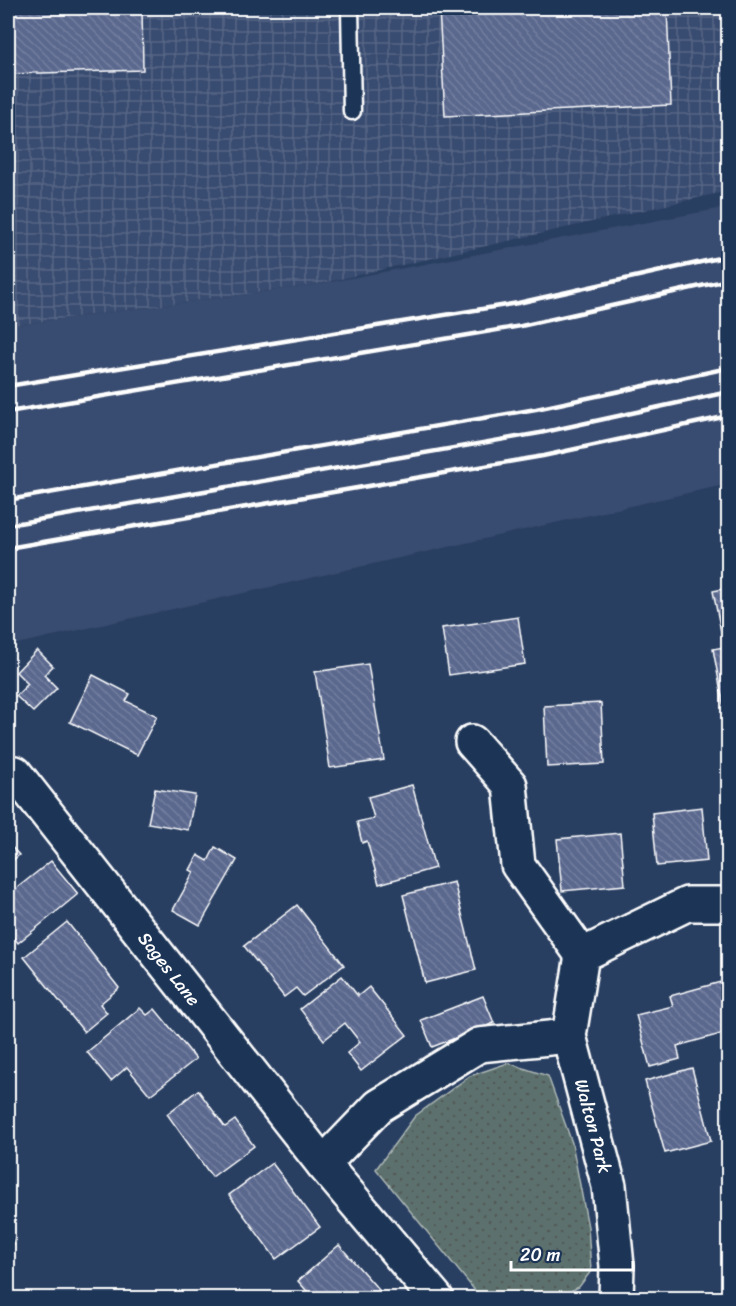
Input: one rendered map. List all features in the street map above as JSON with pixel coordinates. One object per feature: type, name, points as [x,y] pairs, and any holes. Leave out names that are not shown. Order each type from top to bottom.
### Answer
[{"type":"street","points":[[472,741],[510,785],[518,865],[582,955],[687,904],[729,904]]},
{"type":"street","name":"Sages Lane","points":[[15,773],[323,1164],[436,1299]]},
{"type":"street","name":"Walton Park","points":[[582,955],[568,1036],[609,1185],[617,1266],[616,1299]]},
{"type":"street","points":[[323,1164],[379,1106],[479,1045],[568,1036]]},
{"type":"lane","points":[[350,8],[352,111]]},
{"type":"shaded area","points":[[8,8],[728,8],[728,191],[314,285],[8,326]]},
{"type":"shaded area","points":[[728,207],[728,484],[8,646],[8,326],[314,285]]},
{"type":"green space","points":[[508,1063],[548,1076],[572,1143],[588,1227],[591,1271],[579,1287],[556,1298],[481,1298],[376,1169],[415,1116],[470,1076]]},
{"type":"building","points":[[8,8],[142,8],[143,70],[8,74]]},
{"type":"building","points":[[439,8],[667,8],[671,105],[445,116]]},
{"type":"building","points":[[728,588],[727,724],[713,649],[724,647],[713,591]]},
{"type":"building","points":[[518,617],[525,664],[449,675],[442,628]]},
{"type":"building","points":[[37,650],[53,666],[44,675],[57,688],[33,712],[16,696],[28,684],[16,672]]},
{"type":"building","points":[[368,664],[384,760],[330,768],[315,672]]},
{"type":"building","points":[[93,675],[130,694],[126,701],[157,716],[137,755],[70,722]]},
{"type":"building","points":[[601,703],[604,764],[547,767],[544,706]]},
{"type":"building","points":[[412,785],[435,868],[379,884],[367,841],[362,843],[357,822],[374,818],[368,797]]},
{"type":"building","points":[[155,789],[195,795],[188,830],[148,823]]},
{"type":"building","points":[[702,807],[707,861],[657,866],[652,813]]},
{"type":"building","points":[[620,833],[625,885],[562,891],[557,839]]},
{"type":"building","points":[[8,843],[19,855],[8,865]]},
{"type":"building","points":[[215,847],[237,860],[200,925],[173,910],[194,872],[190,870],[198,855],[208,861]]},
{"type":"building","points":[[51,861],[78,894],[18,943],[8,930],[8,895]]},
{"type":"building","points":[[454,882],[476,970],[425,983],[403,895]]},
{"type":"building","points":[[297,905],[344,965],[303,996],[296,988],[284,997],[244,946]]},
{"type":"building","points":[[67,922],[119,988],[100,1004],[107,1013],[84,1032],[24,957]]},
{"type":"building","points":[[342,976],[358,996],[369,987],[407,1035],[361,1071],[347,1053],[360,1042],[345,1023],[324,1040],[300,1009]]},
{"type":"building","points":[[728,980],[728,1032],[677,1046],[680,1059],[650,1067],[636,1015],[673,1006],[670,996]]},
{"type":"building","points":[[483,996],[494,1023],[432,1047],[421,1020]]},
{"type":"building","points":[[140,1008],[147,1015],[155,1009],[196,1059],[150,1095],[127,1067],[111,1081],[87,1052]]},
{"type":"building","points":[[692,1068],[711,1141],[665,1153],[645,1081]]},
{"type":"building","points":[[198,1090],[225,1127],[235,1120],[254,1146],[212,1177],[167,1114]]},
{"type":"building","points":[[272,1163],[320,1227],[276,1259],[229,1195]]},
{"type":"building","points":[[8,1227],[14,1244],[8,1247]]},
{"type":"building","points":[[339,1245],[386,1298],[313,1298],[298,1281]]},
{"type":"railway","points":[[8,386],[518,303],[728,256]]},
{"type":"railway","points":[[8,412],[521,326],[728,280]]},
{"type":"railway","points":[[8,500],[536,409],[728,368]]},
{"type":"railway","points":[[8,525],[540,433],[728,392]]},
{"type":"railway","points":[[8,548],[543,456],[728,416]]}]
